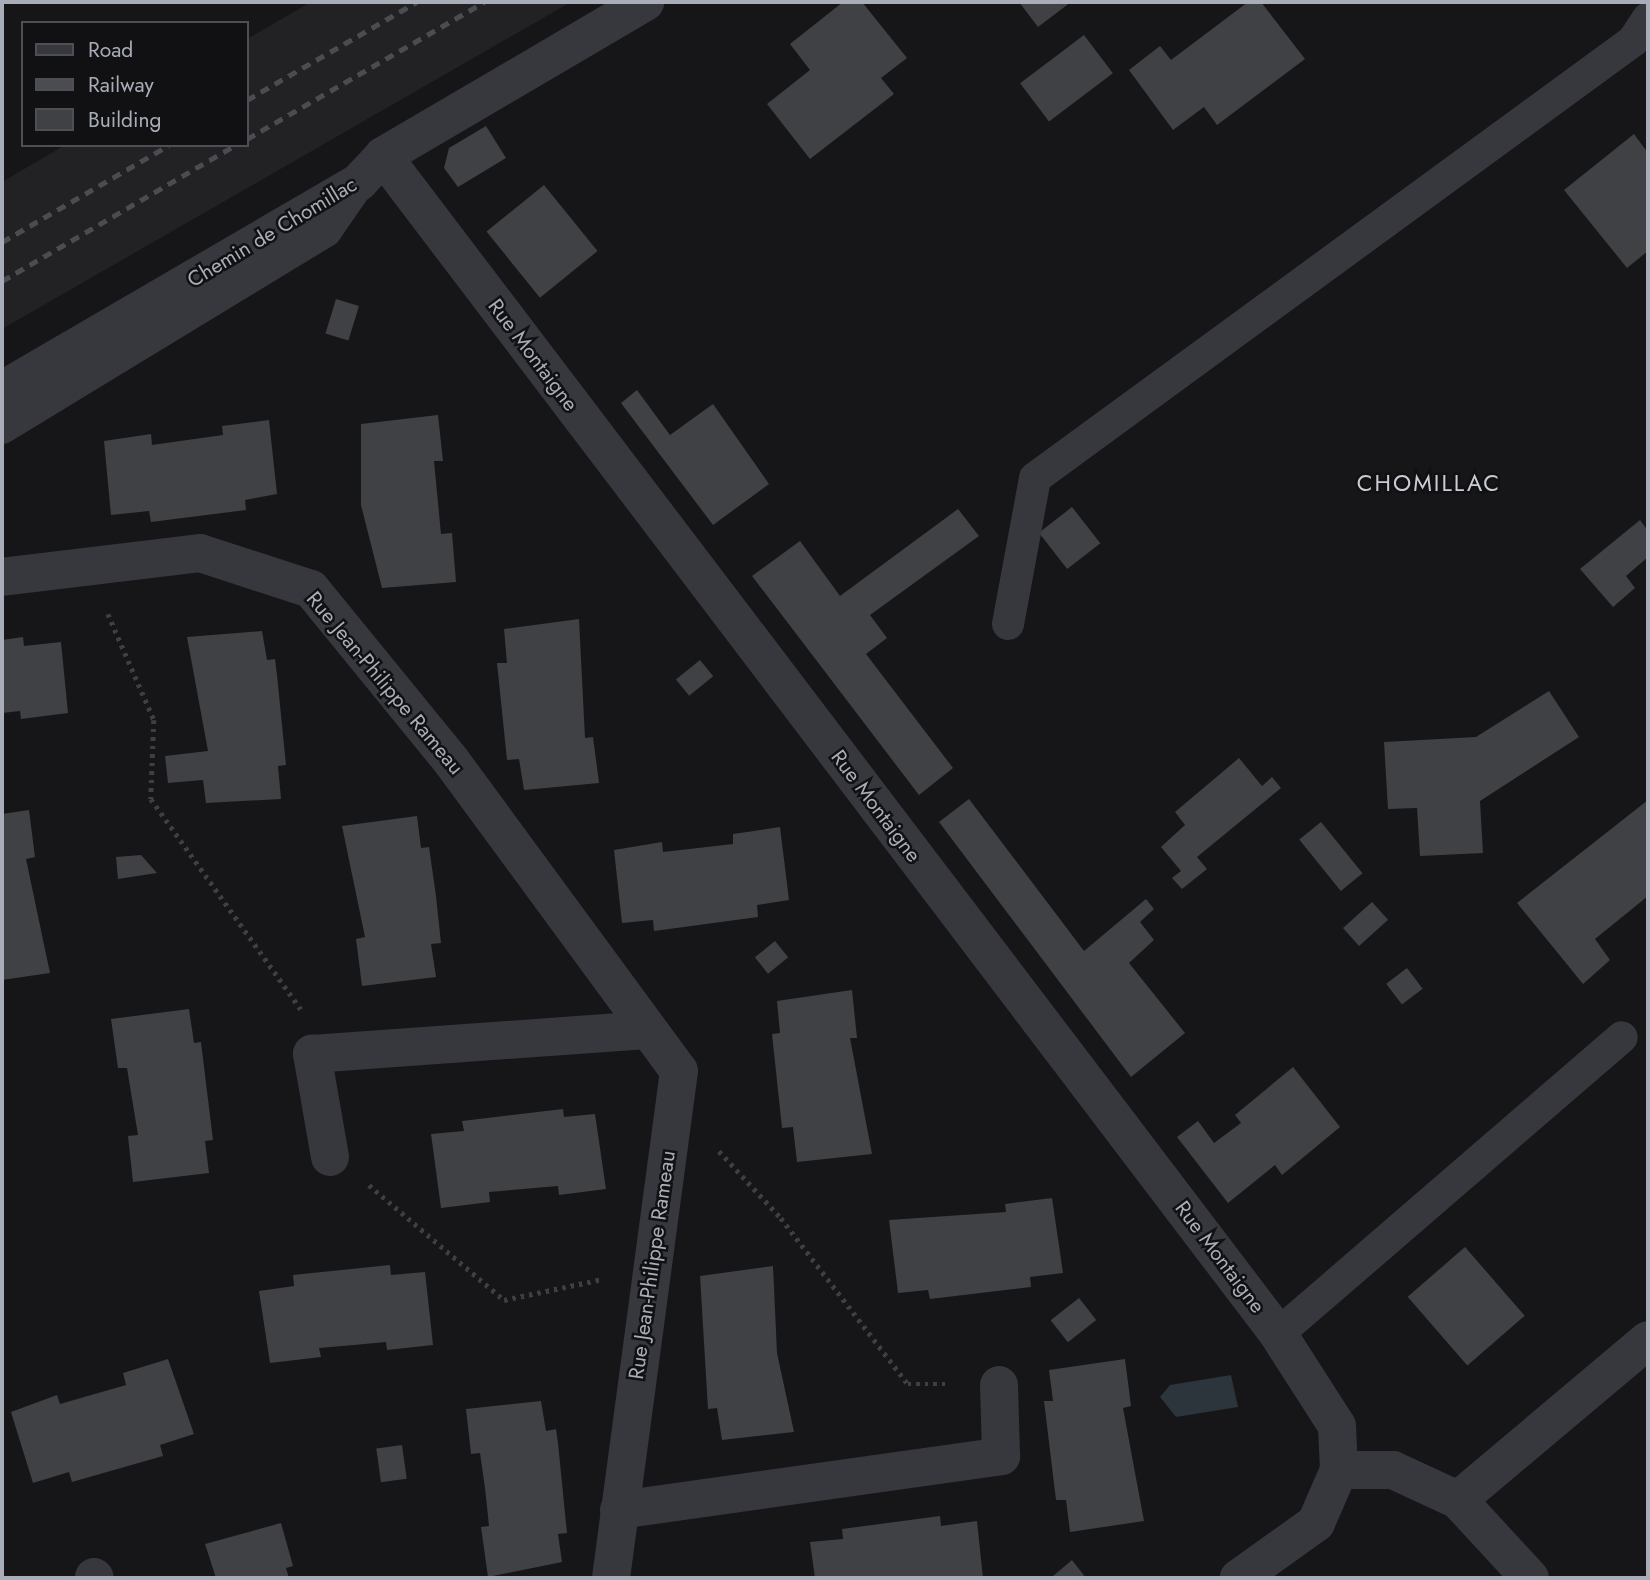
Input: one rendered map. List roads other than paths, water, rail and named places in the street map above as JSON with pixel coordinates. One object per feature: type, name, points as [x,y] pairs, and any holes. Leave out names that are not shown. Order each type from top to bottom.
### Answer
[{"type":"street","name":"Chemin de Chomillac","points":[[2,390],[645,2]]},
{"type":"street","name":"Rue Montaigne","points":[[371,169],[1278,1334],[1337,1426],[1339,1470]]},
{"type":"street","name":"Rue Jean-Philippe Rameau","points":[[2,577],[200,553],[311,589],[452,762],[679,1071],[611,1578]]},
{"type":"street","points":[[330,1157],[312,1055],[647,1030]]},
{"type":"street","points":[[1458,1500],[1648,1340]]},
{"type":"street","points":[[619,1510],[1001,1456],[999,1385]]},
{"type":"street","points":[[1239,1578],[1316,1523],[1339,1470],[1394,1470],[1458,1500],[1530,1578]]},
{"type":"lane","points":[[1008,624],[1035,478],[1633,41],[1648,18]]},
{"type":"lane","points":[[2,428],[326,231],[371,169]]},
{"type":"lane","points":[[1278,1334],[1622,1037]]},
{"type":"railway","points":[[248,99],[417,2]]},
{"type":"railway","points":[[248,138],[484,2]]},
{"type":"railway","points":[[2,242],[166,147]]},
{"type":"railway","points":[[2,281],[233,147]]},
{"type":"district","name":"CHOMILLAC","points":[[1429,483]]}]
